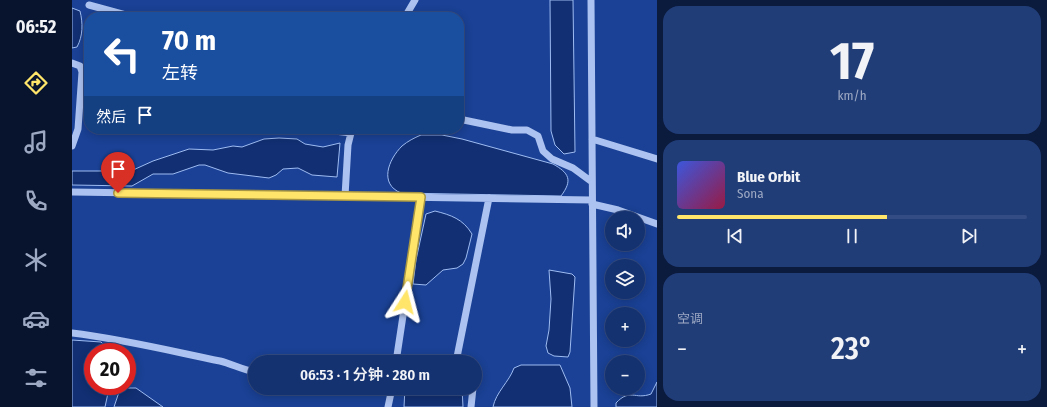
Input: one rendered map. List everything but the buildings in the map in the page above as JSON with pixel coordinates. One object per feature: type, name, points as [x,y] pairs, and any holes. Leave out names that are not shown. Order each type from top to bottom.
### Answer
[{"type":"street","points":[[408,12],[416,0]]},
{"type":"street","points":[[591,0],[594,407]]},
{"type":"street","points":[[89,5],[115,12]]},
{"type":"street","points":[[72,63],[80,66],[82,72],[78,129],[72,146]]},
{"type":"street","points":[[464,120],[512,130],[527,130],[538,136],[543,151],[552,159],[573,168],[592,182]]},
{"type":"street","points":[[345,196],[348,146],[350,134]]},
{"type":"street","points":[[592,140],[657,159]]},
{"type":"street","points":[[72,192],[489,198],[592,202],[657,224]]},
{"type":"street","points":[[397,355],[421,197]]},
{"type":"street","points":[[457,355],[489,198]]},
{"type":"street","points":[[72,333],[101,336],[213,360],[248,370]]},
{"type":"street","points":[[388,407],[391,395]]},
{"type":"street","points":[[471,407],[472,395]]},
{"type":"water","points":[[550,0],[573,0],[575,152],[564,154],[555,145],[551,131]]},
{"type":"water","points":[[72,8],[80,11],[82,25],[79,43],[77,47],[72,48]]},
{"type":"water","points":[[421,135],[442,135],[462,139],[553,164],[563,171],[568,177],[567,186],[561,196],[401,193],[394,189],[390,184],[388,171],[390,165],[393,158],[402,146]]},
{"type":"water","points":[[264,139],[297,139],[305,144],[323,147],[340,143],[337,177],[312,175],[298,168],[283,169],[276,175],[269,178],[228,173],[205,165],[199,165],[173,174],[153,174],[132,186],[72,185],[72,171],[131,171],[153,161],[189,149],[213,150],[233,146],[242,147]]},
{"type":"water","points":[[435,211],[461,221],[472,234],[466,258],[463,264],[457,268],[443,270],[426,285],[413,284],[416,260],[426,214]]},
{"type":"water","points":[[549,270],[572,274],[575,277],[570,352],[568,357],[554,356],[548,353],[546,346],[549,330],[551,299]]},
{"type":"water","points":[[72,340],[101,342],[102,343],[84,343],[84,395],[108,395],[105,407],[72,407]]},
{"type":"water","points":[[521,365],[560,365],[570,388],[572,407],[493,407],[497,397],[514,368]]},
{"type":"water","points":[[657,382],[657,407],[616,407],[616,403],[625,396],[641,396],[651,394]]},
{"type":"water","points":[[136,388],[163,407],[114,407],[118,395],[136,395]]},
{"type":"water","points":[[405,395],[462,395],[463,407],[404,407]]},
{"type":"route","points":[[118,193],[421,197],[405,302]]}]
